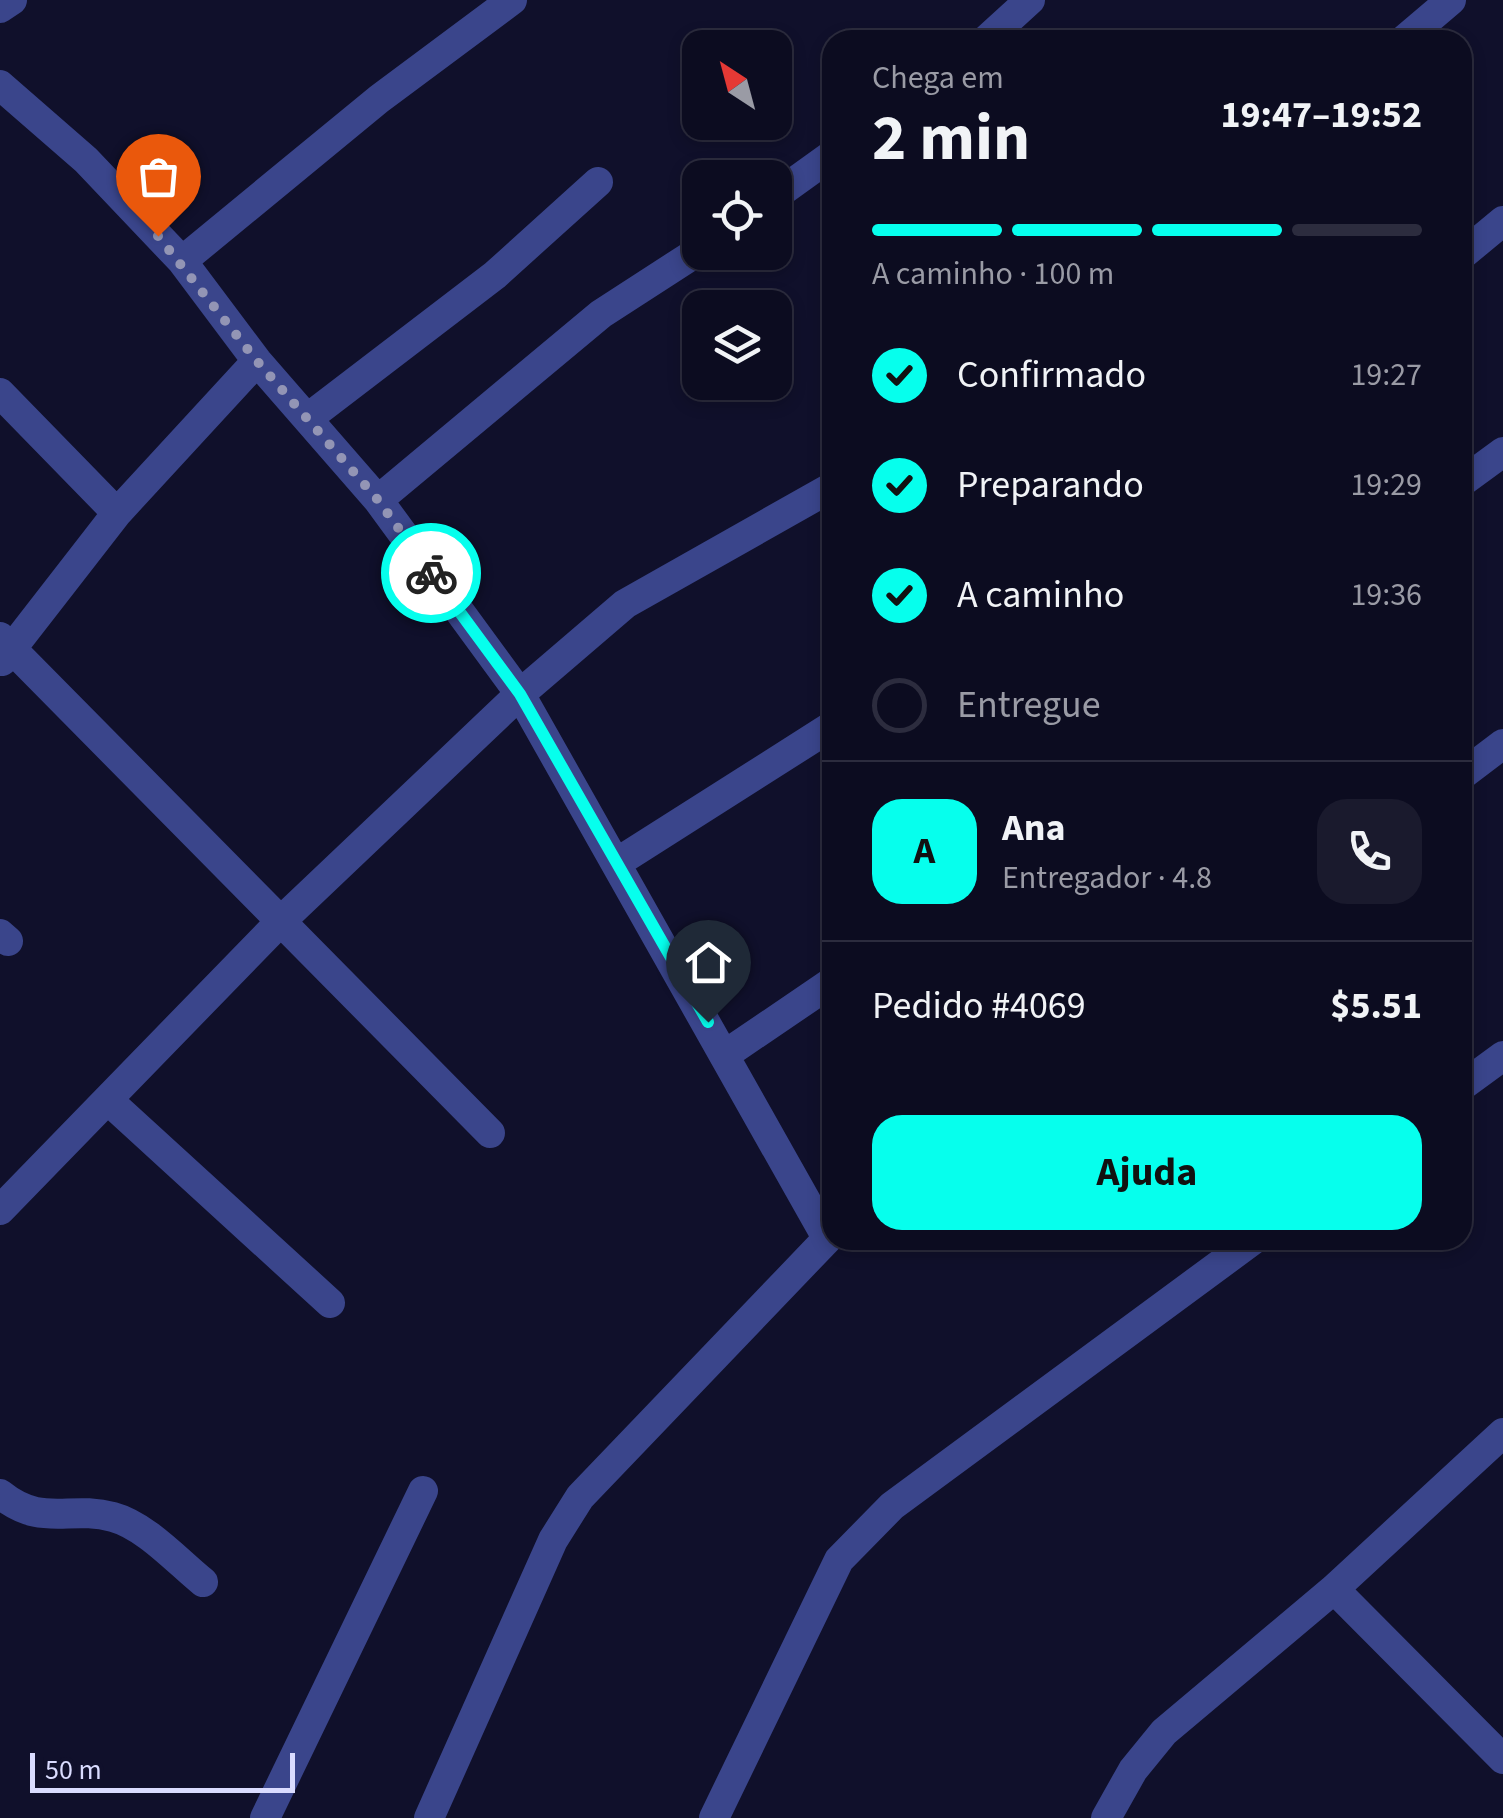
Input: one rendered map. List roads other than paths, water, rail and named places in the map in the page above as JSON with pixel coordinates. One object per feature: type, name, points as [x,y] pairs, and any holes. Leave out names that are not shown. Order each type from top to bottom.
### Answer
[{"type":"street","points":[[0,8],[12,0]]},
{"type":"street","points":[[182,260],[379,99],[512,0]]},
{"type":"street","points":[[997,30],[1030,0]]},
{"type":"street","points":[[1416,30],[1451,0]]},
{"type":"street","points":[[0,85],[86,160],[182,260],[257,361],[378,500],[520,694],[822,1222]]},
{"type":"street","points":[[792,183],[822,161]]},
{"type":"street","points":[[308,418],[495,275],[598,182]]},
{"type":"street","points":[[1472,247],[1503,221]]},
{"type":"street","points":[[378,500],[601,314],[682,262]]},
{"type":"street","points":[[257,361],[117,513],[4,650],[281,920],[490,1133]]},
{"type":"street","points":[[0,393],[117,513]]},
{"type":"street","points":[[1472,475],[1503,452]]},
{"type":"street","points":[[7,1190],[110,1101],[281,920],[520,694],[625,604],[822,493]]},
{"type":"street","points":[[618,862],[822,732]]},
{"type":"street","points":[[1472,767],[1503,744]]},
{"type":"street","points":[[726,1054],[822,989]]},
{"type":"street","points":[[1472,1079],[1503,1056]]},
{"type":"street","points":[[110,1101],[330,1303]]},
{"type":"street","points":[[429,1818],[553,1540],[580,1497],[822,1244]]},
{"type":"street","points":[[714,1818],[839,1560],[892,1506],[1239,1250]]},
{"type":"street","points":[[1106,1818],[1133,1770],[1164,1732],[1334,1588],[1503,1433]]},
{"type":"street","points":[[264,1818],[423,1491]]},
{"type":"street","points":[[0,1494],[20,1510],[38,1515],[109,1516],[129,1523],[203,1582]]},
{"type":"street","points":[[1334,1588],[1503,1758]]}]
